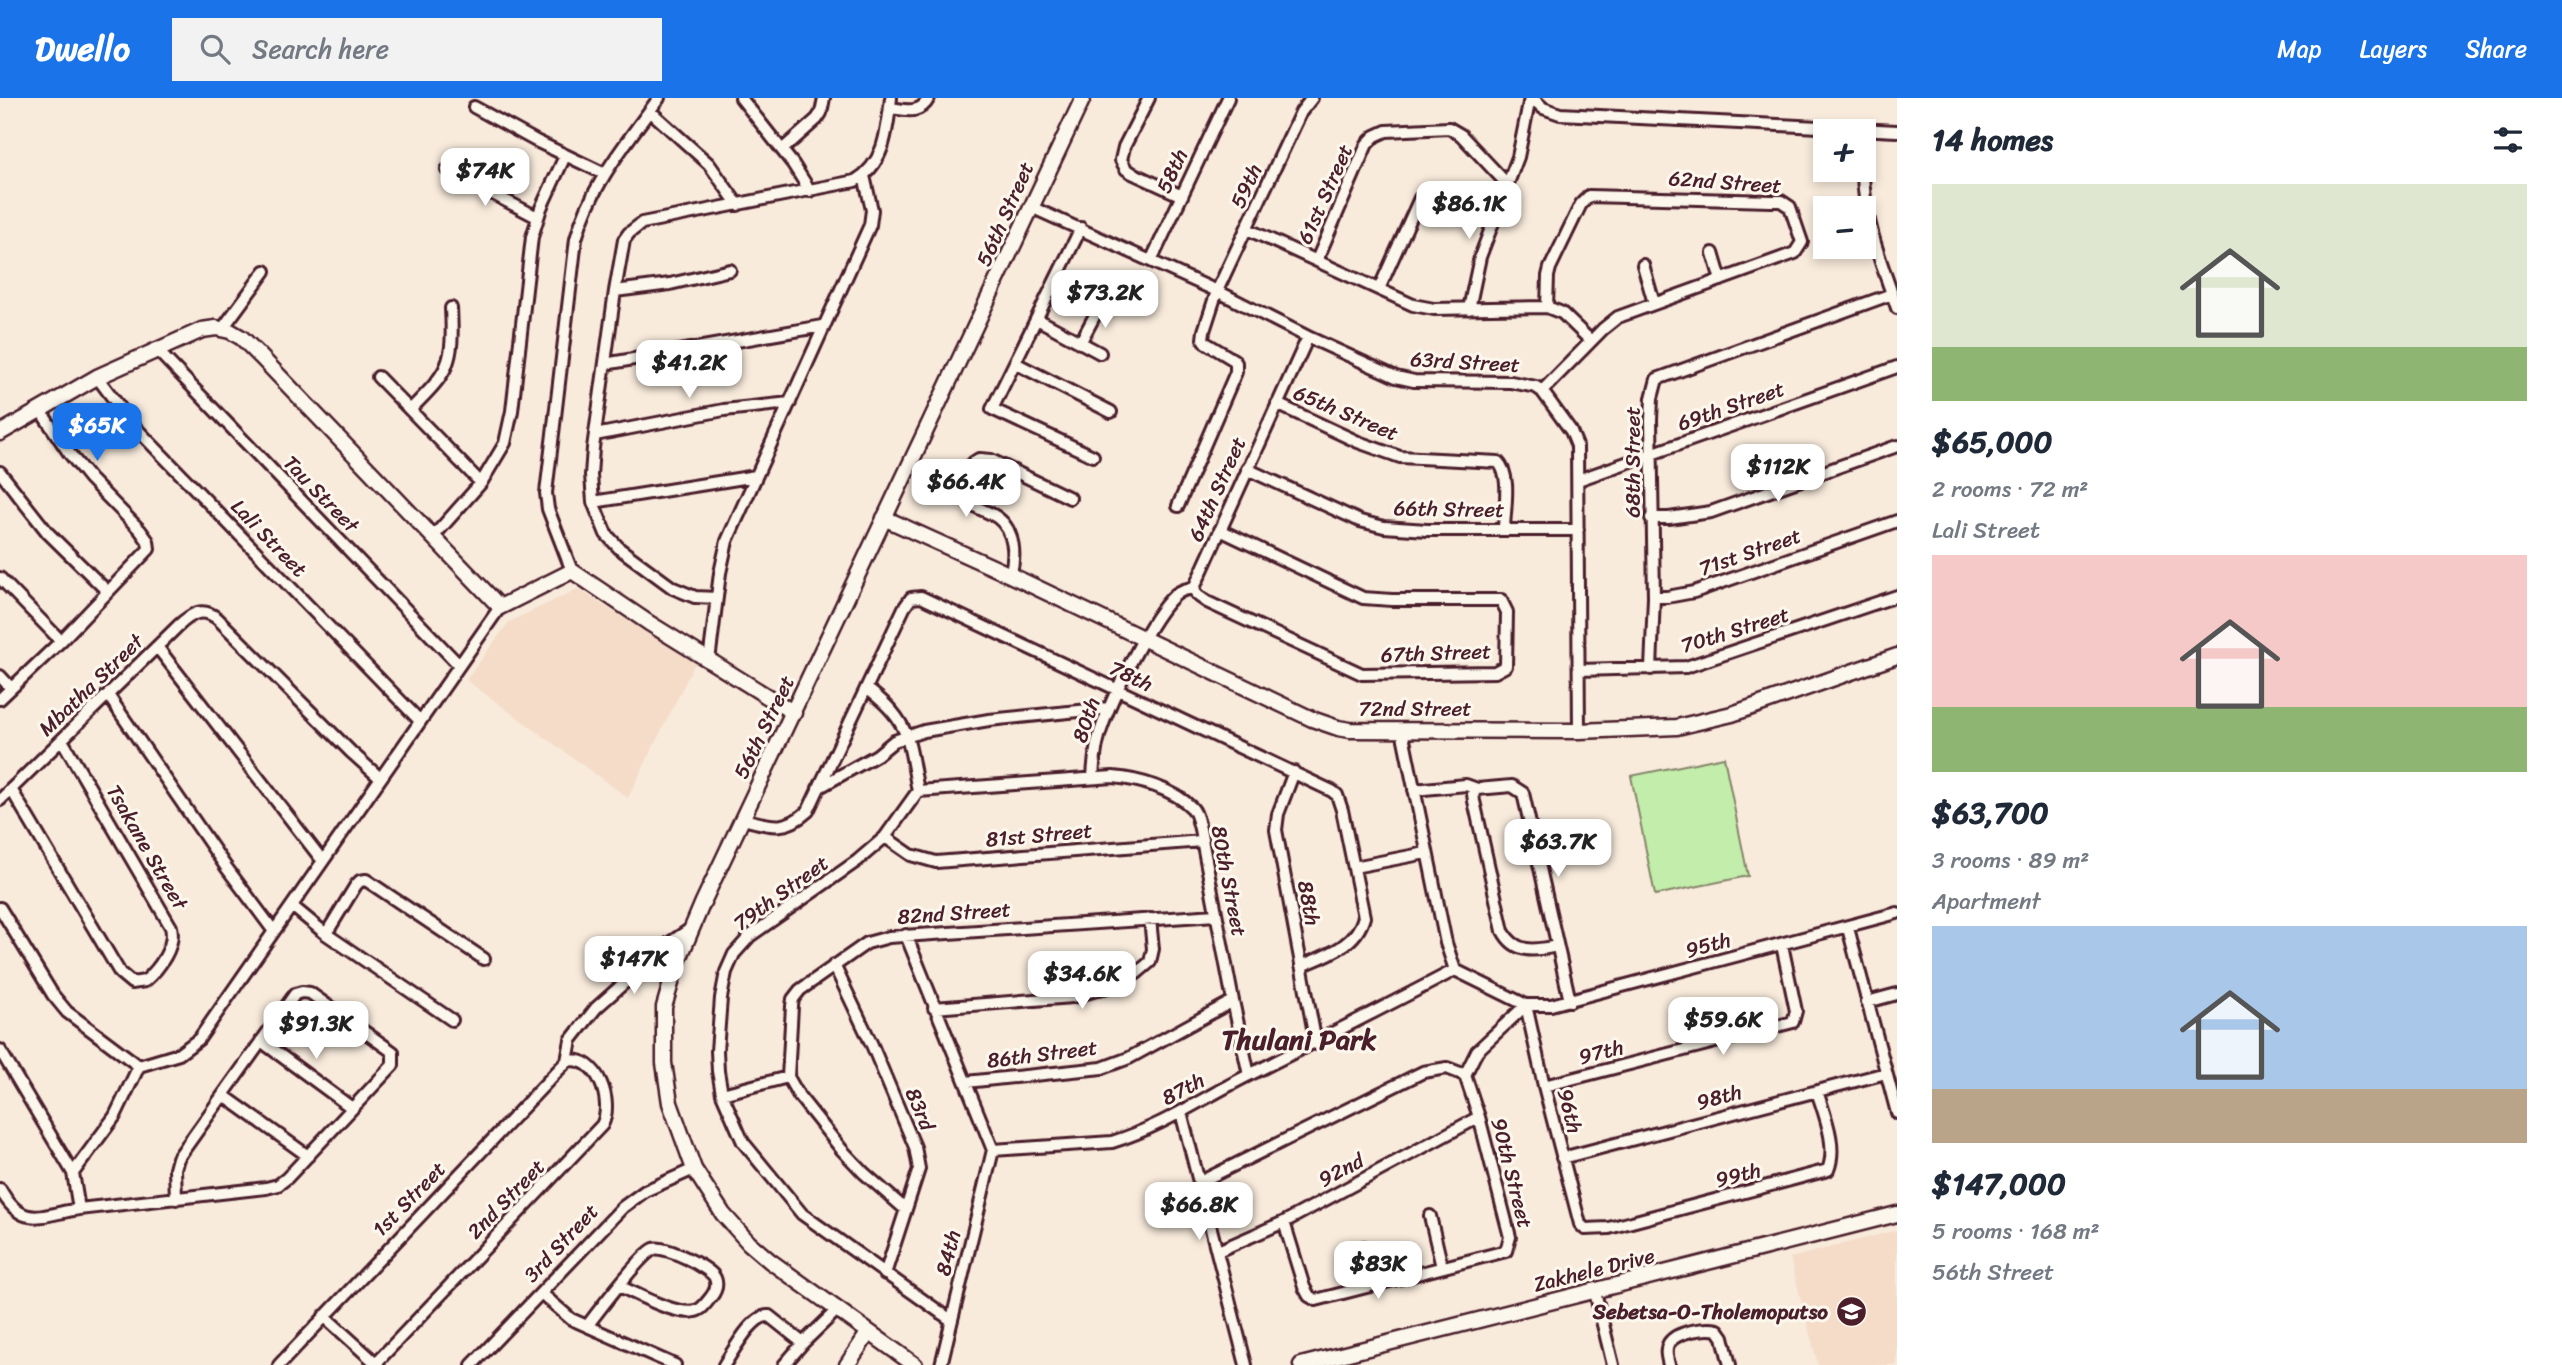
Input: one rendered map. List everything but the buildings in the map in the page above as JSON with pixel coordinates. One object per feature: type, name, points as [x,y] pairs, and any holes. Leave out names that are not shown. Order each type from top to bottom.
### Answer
[{"type":"street","points":[[659,98],[622,146],[605,174],[582,220],[576,239],[546,493],[548,509],[572,571],[794,713]]},
{"type":"street","points":[[741,98],[810,191]]},
{"type":"street","points":[[782,150],[817,119],[824,98]]},
{"type":"street","points":[[717,598],[695,597],[673,588],[620,549],[606,534],[593,502],[591,475],[595,435],[624,240],[642,223],[846,184],[864,176],[877,161],[882,149],[890,103],[915,110],[923,108],[929,98]]},
{"type":"street","name":"56th Street","points":[[869,1332],[749,1243],[723,1214],[694,1169],[670,1103],[663,1043],[664,1007],[676,966],[692,928],[1083,98]]},
{"type":"street","points":[[1149,98],[1124,147],[1121,160],[1132,173],[1182,197]]},
{"type":"street","name":"58th","points":[[1151,261],[1228,98]]},
{"type":"street","name":"59th","points":[[1178,506],[1236,372],[1234,360],[1203,339],[1217,291],[1301,112],[1311,98]]},
{"type":"street","points":[[1469,309],[1480,257],[1522,142],[1531,98],[1543,108],[1560,114],[1813,126]]},
{"type":"street","points":[[474,107],[565,156],[605,174]]},
{"type":"street","points":[[650,111],[709,164],[738,205]]},
{"type":"street","name":"61st Street","points":[[1317,260],[1367,144],[1380,132],[1449,128],[1461,135],[1508,185]]},
{"type":"street","points":[[1876,130],[1897,131]]},
{"type":"street","points":[[433,537],[481,483],[501,452],[510,423],[528,255],[537,218],[565,156]]},
{"type":"street","points":[[447,170],[537,218]]},
{"type":"street","points":[[709,661],[727,541],[870,225],[872,210],[864,176]]},
{"type":"street","points":[[1864,182],[1865,209],[1870,230],[1897,308]]},
{"type":"street","name":"62nd Street","points":[[1542,391],[1618,317],[1795,253],[1802,242],[1789,205],[1771,201],[1593,195],[1584,199],[1581,204],[1550,268],[1547,307]]},
{"type":"street","points":[[1379,289],[1420,198]]},
{"type":"street","name":"63rd Street","points":[[1031,207],[1404,379],[1511,382],[1528,384],[1542,391],[1575,439],[1578,480],[1579,731]]},
{"type":"street","points":[[1081,228],[992,410],[1093,456]]},
{"type":"street","points":[[1247,229],[1424,308],[1547,307],[1563,313],[1591,341]]},
{"type":"street","points":[[1713,253],[1721,280]]},
{"type":"street","points":[[1643,265],[1654,303]]},
{"type":"street","points":[[615,290],[670,284],[730,270]]},
{"type":"street","points":[[223,328],[265,271]]},
{"type":"street","name":"68th Street","points":[[1651,669],[1654,597],[1651,518],[1652,398],[1657,379],[1664,374],[1892,294]]},
{"type":"street","points":[[1080,343],[1102,302]]},
{"type":"street","points":[[410,410],[444,373],[451,344],[451,308]]},
{"type":"street","points":[[1037,319],[1100,353]]},
{"type":"street","points":[[605,364],[823,326]]},
{"type":"street","points":[[0,433],[97,377],[156,349],[202,330],[223,328],[242,338],[261,357],[500,607]]},
{"type":"street","name":"64th Street","points":[[1194,588],[1308,337]]},
{"type":"street","name":"Tau Street","points":[[156,349],[459,665]]},
{"type":"street","points":[[1015,363],[1111,412]]},
{"type":"street","name":"69th Street","points":[[1578,480],[1897,368]]},
{"type":"street","name":"Lali Street","points":[[97,377],[140,433],[420,721]]},
{"type":"street","points":[[378,377],[481,483]]},
{"type":"street","points":[[595,435],[724,410],[790,402]]},
{"type":"street","name":"65th Street","points":[[1277,404],[1358,442],[1400,457],[1498,462],[1505,480],[1504,530]]},
{"type":"street","points":[[0,699],[61,641],[148,551],[148,541],[140,530],[90,479],[40,410]]},
{"type":"street","points":[[1651,518],[1711,512],[1897,446]]},
{"type":"street","points":[[1010,575],[1014,551],[1004,524],[971,503],[964,494],[964,481],[970,466],[979,459],[991,460],[1070,498]]},
{"type":"street","name":"66th Street","points":[[1247,469],[1369,524],[1406,529],[1578,530]]},
{"type":"street","points":[[0,472],[48,533],[108,592]]},
{"type":"street","points":[[593,502],[756,476]]},
{"type":"street","name":"72nd Street","points":[[884,518],[1338,728],[1369,732],[1668,728],[1699,723],[1897,656]]},
{"type":"street","name":"71st Street","points":[[1654,597],[1694,592],[1897,521]]},
{"type":"street","name":"67th Street","points":[[1194,588],[1197,595],[1207,602],[1363,674],[1495,672],[1506,666],[1507,612],[1501,600],[1392,600],[1363,597],[1220,530]]},
{"type":"street","points":[[73,1173],[115,1116],[139,1066],[179,1054],[193,1045],[215,1017],[500,607],[572,571]]},
{"type":"street","points":[[0,578],[61,641]]},
{"type":"street","points":[[1145,640],[1175,595],[1185,589],[1194,588]]},
{"type":"street","name":"78th","points":[[743,818],[779,827],[791,824],[808,811],[904,608],[911,598],[918,596],[1321,784],[1337,796],[1363,908],[1362,926],[1354,938],[1345,944],[1301,966]]},
{"type":"street","name":"70th Street","points":[[1579,670],[1651,669],[1695,665],[1897,596]]},
{"type":"street","name":"Mbatha Street","points":[[0,800],[178,626],[197,612],[212,614],[380,778]]},
{"type":"street","name":"80th","points":[[1093,777],[1095,751],[1109,708],[1145,640]]},
{"type":"street","points":[[158,648],[322,860]]},
{"type":"street","points":[[0,676],[11,688]]},
{"type":"street","points":[[866,688],[892,709],[907,737],[918,791]]},
{"type":"street","points":[[108,695],[226,867],[273,930]]},
{"type":"street","points":[[818,788],[877,755],[886,746],[943,727],[1109,708]]},
{"type":"street","points":[[1200,1182],[1423,1072],[1447,1068],[1465,1075],[1477,1051],[1526,1005],[1455,970],[1446,943],[1426,853],[1402,730]]},
{"type":"street","name":"Tsakane Street","points":[[11,789],[120,973],[132,983],[145,981],[170,946],[173,935],[171,927],[62,740]]},
{"type":"street","name":"88th","points":[[1294,772],[1278,814],[1276,830],[1316,1044]]},
{"type":"street","name":"80th Street","points":[[918,791],[1093,777],[1135,779],[1167,793],[1194,810],[1250,1075]]},
{"type":"street","points":[[1414,790],[1466,785],[1477,789],[1512,786],[1523,793],[1570,1001]]},
{"type":"street","points":[[1477,789],[1474,801],[1503,931],[1507,938],[1520,948],[1538,950],[1557,946]]},
{"type":"street","name":"79th Street","points":[[918,791],[885,837],[857,861],[750,936],[734,954],[726,972],[719,1018],[718,1072],[722,1094],[743,1142],[790,1202],[802,1214],[951,1320]]},
{"type":"street","name":"81st Street","points":[[885,837],[911,855],[936,862],[1202,841]]},
{"type":"street","points":[[1354,867],[1426,853]]},
{"type":"street","points":[[326,934],[356,885],[366,880],[484,959]]},
{"type":"street","points":[[292,906],[326,934],[452,1020]]},
{"type":"street","points":[[0,908],[53,995],[67,1012],[139,1066]]},
{"type":"street","name":"95th","points":[[1526,1005],[1570,1001],[1897,914]]},
{"type":"street","name":"82nd Street","points":[[788,1077],[793,999],[800,990],[867,943],[906,935],[1216,915]]},
{"type":"street","points":[[934,1008],[1072,997],[1087,995],[1111,986],[1137,973],[1150,962],[1153,949],[1150,919]]},
{"type":"street","points":[[568,1061],[571,1041],[596,1008],[668,944],[692,928]]},
{"type":"street","points":[[1848,928],[1897,1113]]},
{"type":"street","points":[[906,935],[993,1150]]},
{"type":"street","name":"97th","points":[[1544,1086],[1793,1022],[1796,1012],[1782,945]]},
{"type":"street","name":"83rd","points":[[834,965],[872,1045],[917,1156],[919,1169],[885,1274]]},
{"type":"street","name":"87th","points":[[993,1150],[1112,1142],[1140,1132],[1316,1044],[1455,970]]},
{"type":"street","points":[[0,1189],[10,1205],[23,1216],[34,1217],[79,1209],[176,1199],[272,1187],[287,1178],[393,1065],[394,1055],[388,1046],[310,993],[292,996],[177,1161],[176,1199]]},
{"type":"street","points":[[1867,1002],[1897,995]]},
{"type":"street","name":"86th Street","points":[[966,1082],[1102,1068],[1129,1058],[1233,1001]]},
{"type":"street","name":"96th","points":[[1526,1005],[1580,1224]]},
{"type":"street","points":[[261,1041],[352,1108]]},
{"type":"street","points":[[0,1050],[73,1173],[79,1209]]},
{"type":"street","name":"2nd Street","points":[[377,1364],[602,1125],[607,1109],[598,1078],[583,1062],[574,1059],[568,1061]]},
{"type":"street","name":"1st Street","points":[[279,1365],[568,1061]]},
{"type":"street","name":"98th","points":[[1562,1158],[1886,1073]]},
{"type":"street","name":"90th Street","points":[[1284,1222],[1304,1287],[1312,1298],[1321,1299],[1501,1254],[1508,1247],[1510,1237],[1479,1117],[1465,1075]]},
{"type":"street","points":[[722,1094],[788,1077],[799,1096],[842,1150],[905,1209]]},
{"type":"street","name":"99th","points":[[1580,1224],[1590,1230],[1609,1228],[1828,1170],[1831,1147],[1817,1091]]},
{"type":"street","points":[[223,1095],[308,1156]]},
{"type":"street","points":[[1181,1112],[1246,1365]]},
{"type":"street","name":"92nd","points":[[1218,1251],[1284,1222],[1479,1117]]},
{"type":"street","name":"84th","points":[[941,1365],[993,1150]]},
{"type":"street","name":"3rd Street","points":[[472,1365],[623,1207],[645,1191],[694,1169]]},
{"type":"street","name":"Zakhele Drive","points":[[1301,1365],[1897,1214]]},
{"type":"street","points":[[1430,1216],[1442,1267]]},
{"type":"street","points":[[1364,1247],[1375,1285]]},
{"type":"street","points":[[587,1326],[619,1286],[647,1253],[658,1248],[712,1273],[717,1286],[701,1309],[687,1312],[619,1286]]},
{"type":"street","points":[[1595,1292],[1613,1365]]},
{"type":"street","points":[[541,1293],[571,1319],[675,1365]]},
{"type":"street","points":[[784,1365],[837,1310]]},
{"type":"street","points":[[724,1365],[755,1321],[763,1315],[769,1316],[803,1343]]},
{"type":"street","points":[[324,1316],[377,1364]]},
{"type":"street","points":[[1669,1365],[1666,1353],[1668,1343],[1675,1337],[1710,1328],[1718,1330],[1723,1337],[1730,1365]]},
{"type":"street","points":[[847,1365],[869,1332],[915,1365]]},
{"type":"shaded area","points":[[578,589],[695,663],[628,798],[466,680],[509,622]]},
{"type":"shaded area","name":"Sebetsa-O-Tholemoputso","points":[[1897,1230],[1897,1365],[1818,1365],[1790,1258]]},
{"type":"green space","points":[[1724,757],[1748,876],[1655,895],[1631,776]]},
{"type":"place","name":"Sebetsa-O-Tholemoputso","points":[[1851,1312]]},
{"type":"district","name":"Thulani Park","points":[[1299,1039]]}]
